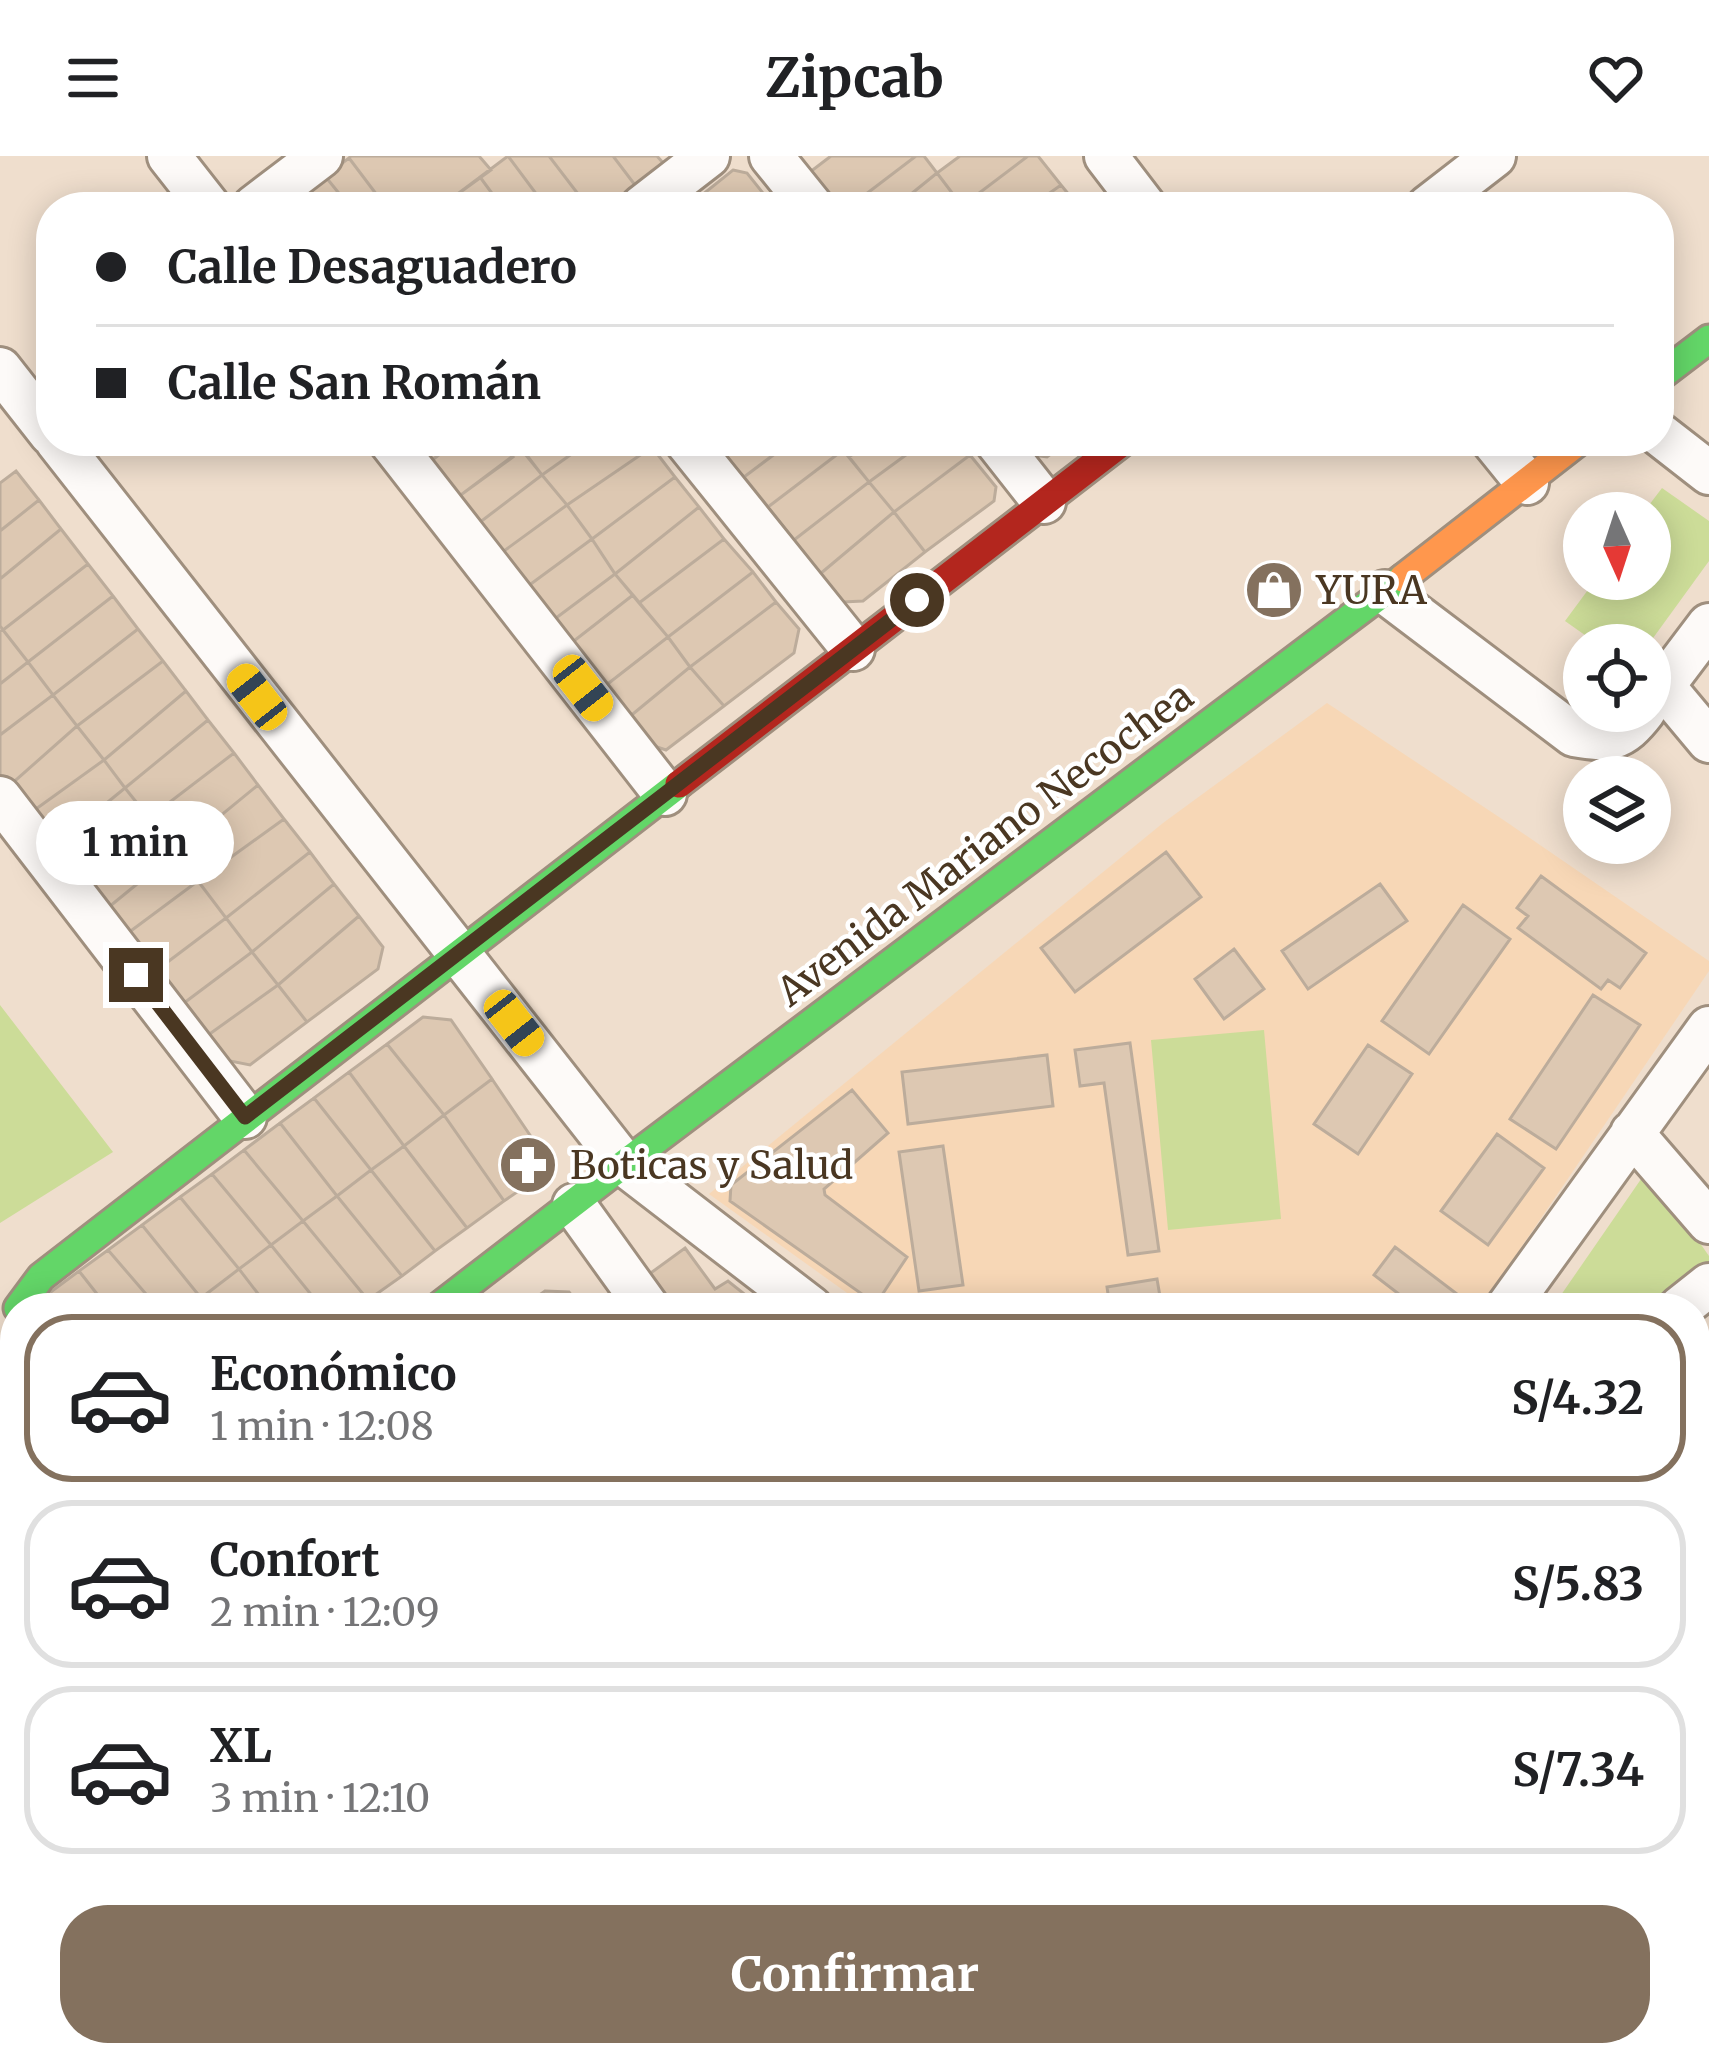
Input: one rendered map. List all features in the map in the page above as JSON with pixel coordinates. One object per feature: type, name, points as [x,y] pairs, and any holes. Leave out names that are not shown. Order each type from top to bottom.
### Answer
[{"type":"main road","points":[[1674,366],[1709,339]]},
{"type":"main road","points":[[29,1293],[41,1276],[245,1117],[1104,456]]},
{"type":"main road","name":"Avenida Mariano Necochea","points":[[456,1293],[1560,456]]},
{"type":"street","points":[[169,156],[197,192]]},
{"type":"street","points":[[274,192],[321,156]]},
{"type":"street","points":[[661,192],[708,156]]},
{"type":"street","points":[[771,156],[800,192]]},
{"type":"street","points":[[1106,156],[1134,192]]},
{"type":"street","points":[[0,369],[36,415]]},
{"type":"street","points":[[1674,446],[1709,473]]},
{"type":"street","points":[[69,456],[624,1163],[792,1293]]},
{"type":"street","points":[[403,456],[665,794]]},
{"type":"street","points":[[698,456],[853,649]]},
{"type":"street","points":[[1008,456],[1044,502]]},
{"type":"street","points":[[1505,456],[1527,483]]},
{"type":"street","points":[[1385,592],[1563,727]]},
{"type":"street","points":[[1671,675],[1709,626]]},
{"type":"street","points":[[1671,714],[1709,741]]},
{"type":"street","points":[[1570,732],[1603,740],[1628,732]]},
{"type":"street","points":[[0,798],[245,1117]]},
{"type":"street","points":[[1518,1293],[1709,1028]]},
{"type":"street","points":[[1632,1133],[1709,1222]]},
{"type":"street","points":[[574,1205],[637,1293]]},
{"type":"shaded area","points":[[1327,703],[1709,961],[1709,971],[1490,1293],[847,1293],[709,1194],[1163,823]]},
{"type":"green space","points":[[1671,494],[1709,521],[1709,561],[1663,624],[1565,621],[1580,600],[1671,600]]},
{"type":"green space","points":[[0,1005],[113,1152],[0,1223]]},
{"type":"green space","points":[[1264,1030],[1281,1219],[1168,1230],[1151,1040]]},
{"type":"green space","points":[[1648,1169],[1709,1256],[1709,1264],[1673,1293],[1562,1293]]},
{"type":"building","points":[[479,156],[491,170],[461,192],[375,192],[349,158]]},
{"type":"building","points":[[508,156],[535,192],[491,192],[480,177]]},
{"type":"building","points":[[508,156],[549,156],[577,192],[535,192]]},
{"type":"building","points":[[549,156],[613,156],[635,185],[626,192],[577,192]]},
{"type":"building","points":[[613,156],[657,156],[664,164],[635,185]]},
{"type":"building","points":[[831,156],[916,156],[869,192],[827,192],[810,172]]},
{"type":"building","points":[[916,156],[924,156],[937,173],[914,192],[869,192]]},
{"type":"building","points":[[960,156],[1028,156],[980,192],[951,192],[937,173]]},
{"type":"building","points":[[1028,156],[1038,156],[1061,185],[1051,192],[980,192]]},
{"type":"building","points":[[349,158],[375,192],[338,192],[325,176]]},
{"type":"building","points":[[733,170],[747,173],[762,192],[706,192]]},
{"type":"building","points":[[937,173],[951,192],[914,192]]},
{"type":"building","points":[[325,176],[338,192],[305,192]]},
{"type":"building","points":[[480,177],[491,192],[460,192]]},
{"type":"building","points":[[437,456],[513,457],[454,500],[427,464]]},
{"type":"building","points":[[513,456],[527,456],[542,475],[475,526],[454,500]]},
{"type":"building","points":[[527,456],[569,456],[542,475]]},
{"type":"building","points":[[569,456],[639,456],[567,505],[542,475]]},
{"type":"building","points":[[639,456],[659,456],[675,477],[592,539],[567,505]]},
{"type":"building","points":[[725,456],[772,456],[744,477]]},
{"type":"building","points":[[772,456],[835,456],[768,507],[744,477]]},
{"type":"building","points":[[835,456],[848,456],[869,482],[794,540],[768,507]]},
{"type":"building","points":[[850,456],[905,456],[869,482]]},
{"type":"building","points":[[905,456],[969,456],[894,512],[869,482]]},
{"type":"building","points":[[969,456],[996,487],[994,501],[925,552],[894,512]]},
{"type":"building","points":[[16,471],[39,500],[0,531],[0,483]]},
{"type":"building","points":[[542,475],[567,505],[497,556],[475,526]]},
{"type":"building","points":[[675,477],[699,507],[615,574],[592,539]]},
{"type":"building","points":[[869,482],[894,512],[820,574],[794,540]]},
{"type":"building","points":[[39,500],[61,529],[0,579],[0,531]]},
{"type":"building","points":[[567,505],[592,539],[524,589],[497,556]]},
{"type":"building","points":[[699,507],[724,539],[639,603],[615,574]]},
{"type":"building","points":[[894,512],[925,552],[863,601],[843,602],[820,574]]},
{"type":"building","points":[[61,529],[88,564],[3,630],[0,579]]},
{"type":"building","points":[[592,539],[615,574],[552,621],[524,589]]},
{"type":"building","points":[[724,539],[753,572],[668,637],[639,603]]},
{"type":"building","points":[[88,564],[113,596],[28,662],[3,630]]},
{"type":"building","points":[[753,572],[776,602],[690,667],[668,637]]},
{"type":"building","points":[[615,574],[633,595],[570,644],[552,621]]},
{"type":"building","points":[[633,595],[668,637],[605,686],[570,644]]},
{"type":"building","points":[[113,596],[138,629],[53,695],[28,662]]},
{"type":"building","points":[[776,602],[799,629],[794,653],[724,706],[690,667]]},
{"type":"building","points":[[138,629],[163,661],[77,726],[53,695]]},
{"type":"building","points":[[0,631],[28,662],[0,684]]},
{"type":"building","points":[[668,637],[690,667],[628,718],[605,686]]},
{"type":"building","points":[[163,661],[186,691],[104,760],[77,726]]},
{"type":"building","points":[[28,662],[53,695],[0,735],[0,684]]},
{"type":"building","points":[[690,667],[724,706],[666,750],[651,745],[628,718]]},
{"type":"building","points":[[186,691],[208,720],[125,788],[104,760]]},
{"type":"building","points":[[53,695],[77,726],[8,787],[0,777],[0,735]]},
{"type":"building","points":[[208,720],[234,753],[149,818],[125,788]]},
{"type":"building","points":[[77,726],[104,760],[29,814],[8,787]]},
{"type":"building","points":[[234,753],[258,785],[175,853],[149,818]]},
{"type":"building","points":[[104,760],[125,788],[54,846],[29,814]]},
{"type":"building","points":[[258,785],[284,819],[198,881],[175,853]]},
{"type":"building","points":[[125,788],[149,818],[80,879],[54,846]]},
{"type":"building","points":[[149,818],[175,853],[104,911],[80,879]]},
{"type":"building","points":[[284,819],[310,852],[226,918],[198,881]]},
{"type":"building","points":[[310,852],[334,884],[252,952],[226,918]]},
{"type":"building","points":[[1166,852],[1201,897],[1075,992],[1041,948]]},
{"type":"building","points":[[175,853],[198,881],[124,936],[104,911]]},
{"type":"building","points":[[1541,876],[1646,953],[1620,988],[1608,980],[1601,989],[1518,928],[1528,916],[1517,908]]},
{"type":"building","points":[[198,881],[226,918],[153,973],[124,936]]},
{"type":"building","points":[[334,884],[359,916],[278,985],[252,952]]},
{"type":"building","points":[[1380,884],[1407,921],[1308,989],[1282,951]]},
{"type":"building","points":[[1463,905],[1510,939],[1429,1054],[1382,1021]]},
{"type":"building","points":[[359,916],[383,947],[378,969],[307,1022],[278,985]]},
{"type":"building","points":[[226,918],[252,952],[180,1006],[153,973]]},
{"type":"building","points":[[1234,949],[1264,989],[1224,1019],[1195,979]]},
{"type":"building","points":[[252,952],[278,985],[204,1038],[180,1006]]},
{"type":"building","points":[[278,985],[307,1022],[250,1065],[220,1059],[204,1038]]},
{"type":"building","points":[[1593,995],[1640,1025],[1556,1149],[1510,1119]]},
{"type":"building","points":[[423,1017],[451,1020],[492,1079],[444,1115],[387,1044]]},
{"type":"building","points":[[1130,1043],[1159,1251],[1128,1255],[1104,1083],[1080,1086],[1075,1050]]},
{"type":"building","points":[[387,1044],[444,1115],[404,1146],[349,1072]]},
{"type":"building","points":[[1368,1045],[1412,1074],[1358,1154],[1314,1124]]},
{"type":"building","points":[[1047,1055],[1053,1106],[908,1124],[902,1072]]},
{"type":"building","points":[[349,1072],[404,1146],[371,1170],[314,1098]]},
{"type":"building","points":[[492,1079],[540,1150],[530,1183],[504,1201],[444,1115]]},
{"type":"building","points":[[852,1090],[888,1133],[824,1189],[825,1195],[907,1257],[883,1293],[860,1293],[730,1201],[731,1185]]},
{"type":"building","points":[[314,1098],[371,1170],[337,1196],[280,1123]]},
{"type":"building","points":[[444,1115],[504,1201],[467,1228],[404,1146]]},
{"type":"building","points":[[280,1123],[337,1196],[303,1221],[244,1150]]},
{"type":"building","points":[[1497,1134],[1544,1168],[1488,1245],[1441,1211]]},
{"type":"building","points":[[404,1146],[467,1228],[435,1251],[371,1170]]},
{"type":"building","points":[[943,1146],[963,1285],[919,1291],[899,1152]]},
{"type":"building","points":[[244,1150],[303,1221],[271,1245],[212,1174]]},
{"type":"building","points":[[371,1170],[435,1251],[402,1276],[337,1196]]},
{"type":"building","points":[[212,1174],[271,1245],[239,1269],[180,1197]]},
{"type":"building","points":[[337,1196],[402,1276],[378,1293],[362,1293],[303,1221]]},
{"type":"building","points":[[180,1197],[239,1269],[208,1293],[197,1293],[142,1225]]},
{"type":"building","points":[[303,1221],[362,1293],[310,1293],[271,1245]]},
{"type":"building","points":[[142,1225],[197,1293],[145,1293],[108,1250]]},
{"type":"building","points":[[271,1245],[310,1293],[257,1293],[239,1269]]},
{"type":"building","points":[[1395,1247],[1456,1293],[1397,1293],[1374,1275]]},
{"type":"building","points":[[685,1248],[715,1289],[728,1281],[743,1293],[661,1293],[648,1275]]},
{"type":"building","points":[[108,1250],[145,1293],[96,1293],[79,1271]]},
{"type":"building","points":[[239,1269],[257,1293],[208,1293]]},
{"type":"building","points":[[79,1271],[96,1293],[49,1293]]},
{"type":"building","points":[[1157,1279],[1159,1293],[1108,1293],[1107,1287]]},
{"type":"traffic: fast","points":[[1674,366],[1709,339]]},
{"type":"traffic: fast","points":[[456,1293],[1403,578]]},
{"type":"traffic: fast","points":[[29,1293],[41,1277],[679,784]]},
{"type":"traffic: slow","points":[[1403,578],[1560,456]]},
{"type":"traffic: jam","points":[[679,784],[1105,456]]},
{"type":"place","name":"YURA","points":[[1274,590]]},
{"type":"place","name":"Boticas y Salud","points":[[528,1165]]},
{"type":"route","points":[[136,975],[245,1117],[917,600]]}]
